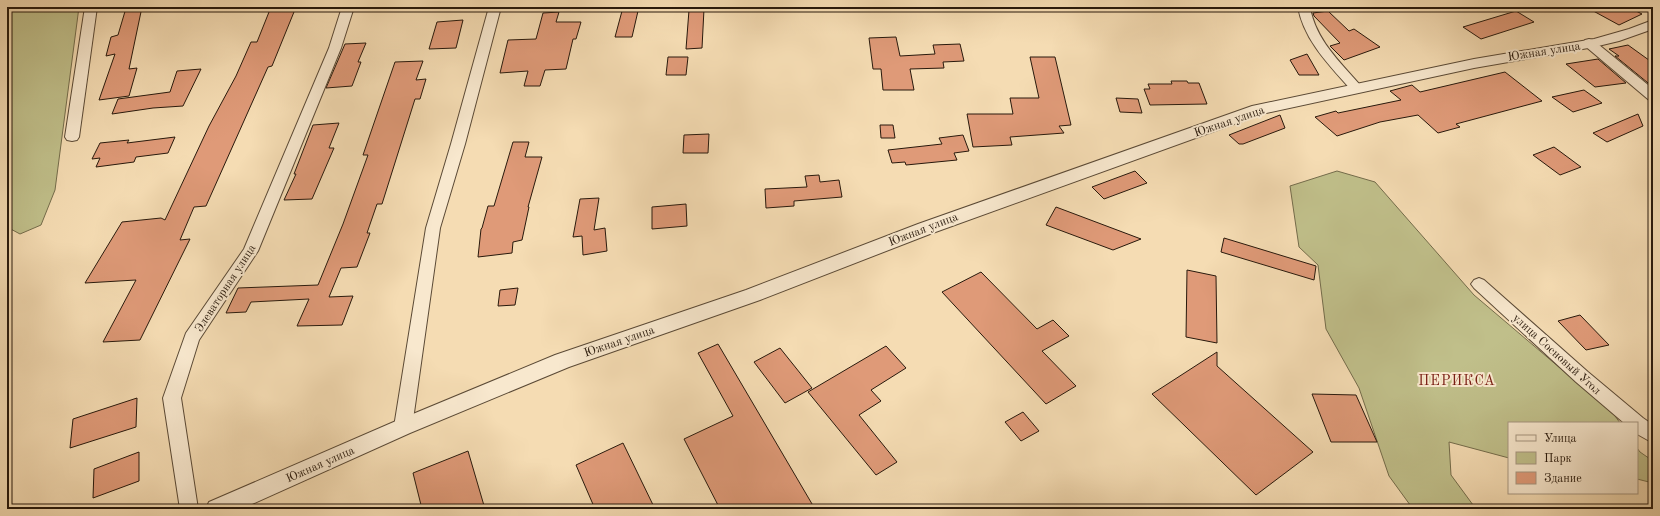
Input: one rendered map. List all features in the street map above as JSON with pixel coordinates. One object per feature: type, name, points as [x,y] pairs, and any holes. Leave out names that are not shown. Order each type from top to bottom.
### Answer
[{"type":"street","points":[[72,137],[91,7]]},
{"type":"street","name":"Элеваторная улица","points":[[189,509],[172,398],[192,338],[251,251],[335,48],[348,7]]},
{"type":"street","points":[[403,427],[433,228],[458,144],[495,7]]},
{"type":"street","points":[[1304,7],[1304,17],[1318,41],[1357,89]]},
{"type":"street","name":"Южная улица","points":[[217,509],[403,427],[562,361],[753,295],[924,229],[1257,110],[1286,102],[1357,89],[1435,70],[1589,44],[1653,24]]},
{"type":"street","points":[[1589,44],[1653,97]]},
{"type":"street","name":"улица Сосновый Угол","points":[[1479,284],[1582,377],[1636,422]]},
{"type":"street","name":"улица Сосновый Угол","points":[[1638,424],[1653,436]]},
{"type":"green space","points":[[7,7],[79,7],[55,190],[41,225],[20,234],[7,227]]},
{"type":"green space","points":[[1337,171],[1375,182],[1474,295],[1613,413],[1619,422],[1508,422],[1508,458],[1449,442],[1451,475],[1476,509],[1413,509],[1389,476],[1359,388],[1326,329],[1318,265],[1299,247],[1290,186]]},
{"type":"green space","points":[[1638,449],[1653,461],[1653,483],[1638,479]]},
{"type":"building","points":[[142,7],[129,69],[137,68],[129,96],[99,100],[115,54],[106,56],[111,37],[118,35],[126,8]]},
{"type":"building","points":[[271,7],[296,7],[272,66],[268,67],[206,206],[194,207],[180,240],[190,239],[140,340],[103,342],[136,280],[85,283],[122,222],[161,218],[165,220],[209,126],[236,76],[251,42],[257,42]]},
{"type":"building","points":[[1586,7],[1628,7],[1642,14],[1619,25]]},
{"type":"building","points":[[704,9],[702,48],[686,49],[689,10]]},
{"type":"building","points":[[622,11],[638,11],[632,37],[615,37]]},
{"type":"building","points":[[1328,11],[1349,31],[1354,29],[1380,47],[1344,60],[1330,46],[1340,43],[1314,16],[1313,13]]},
{"type":"building","points":[[1516,11],[1534,22],[1481,39],[1463,27]]},
{"type":"building","points":[[559,12],[556,22],[581,22],[576,39],[573,39],[566,69],[545,70],[540,86],[524,86],[528,71],[500,73],[508,40],[536,39],[543,13]]},
{"type":"building","points":[[463,20],[456,48],[429,49],[437,22]]},
{"type":"building","points":[[896,37],[900,56],[935,54],[933,45],[960,44],[964,61],[943,62],[944,68],[910,69],[914,90],[883,90],[881,69],[873,69],[869,38]]},
{"type":"building","points":[[366,43],[358,62],[361,62],[352,86],[326,88],[345,44]]},
{"type":"building","points":[[1628,45],[1653,63],[1653,87],[1615,56],[1619,56],[1609,49]]},
{"type":"building","points":[[1307,54],[1319,75],[1299,75],[1290,60]]},
{"type":"building","points":[[668,57],[688,57],[686,75],[666,75]]},
{"type":"building","points":[[1030,57],[1055,57],[1071,125],[1059,126],[1064,133],[1010,137],[1012,145],[973,147],[967,114],[1013,114],[1010,98],[1039,98]]},
{"type":"building","points":[[1598,59],[1626,83],[1595,87],[1566,64]]},
{"type":"building","points":[[423,61],[416,80],[426,79],[420,99],[415,99],[382,204],[377,204],[367,233],[370,233],[357,267],[341,268],[329,297],[353,296],[342,325],[297,326],[309,299],[251,302],[246,312],[226,313],[238,288],[318,285],[343,224],[368,155],[363,155],[395,62]]},
{"type":"building","points":[[201,69],[183,106],[153,108],[112,114],[118,99],[170,92],[177,71]]},
{"type":"building","points":[[1505,72],[1542,101],[1456,124],[1460,127],[1438,133],[1418,115],[1380,122],[1337,136],[1315,117],[1336,111],[1338,113],[1401,100],[1390,91],[1412,85],[1420,92]]},
{"type":"building","points":[[1171,81],[1199,83],[1207,104],[1150,105],[1144,89],[1150,89],[1148,84],[1172,84]]},
{"type":"building","points":[[1584,90],[1602,103],[1573,112],[1552,97]]},
{"type":"building","points":[[1116,98],[1138,99],[1142,113],[1120,112]]},
{"type":"building","points":[[1638,114],[1643,126],[1607,142],[1593,133]]},
{"type":"building","points":[[1280,115],[1285,128],[1243,144],[1239,144],[1229,135]]},
{"type":"building","points":[[339,123],[329,148],[334,148],[312,199],[284,200],[296,174],[294,174],[313,125]]},
{"type":"building","points":[[880,125],[893,125],[895,138],[881,138]]},
{"type":"building","points":[[709,134],[708,153],[683,153],[684,135]]},
{"type":"building","points":[[963,135],[969,151],[954,153],[957,160],[906,165],[905,162],[892,163],[888,150],[942,144],[939,138]]},
{"type":"building","points":[[175,137],[168,153],[136,157],[134,162],[96,167],[100,158],[92,159],[100,143],[129,140],[127,143]]},
{"type":"building","points":[[513,142],[529,142],[525,157],[542,157],[528,207],[522,240],[513,242],[512,253],[478,257],[481,229],[488,206],[494,206]]},
{"type":"building","points":[[1554,147],[1581,167],[1560,175],[1533,155]]},
{"type":"building","points":[[1135,171],[1147,183],[1104,199],[1092,187]]},
{"type":"building","points":[[819,175],[820,182],[839,180],[842,197],[794,201],[794,206],[766,208],[765,189],[807,187],[805,176]]},
{"type":"building","points":[[599,198],[594,230],[605,228],[607,251],[583,255],[582,236],[573,237],[580,199]]},
{"type":"building","points":[[686,204],[687,226],[652,229],[652,207]]},
{"type":"building","points":[[1056,207],[1141,239],[1113,250],[1046,225]]},
{"type":"building","points":[[1224,238],[1316,266],[1314,280],[1221,252]]},
{"type":"building","points":[[1187,270],[1216,276],[1217,343],[1186,337]]},
{"type":"building","points":[[981,272],[1037,329],[1053,320],[1069,336],[1042,351],[1076,386],[1046,404],[942,292]]},
{"type":"building","points":[[518,288],[515,305],[498,306],[500,290]]},
{"type":"building","points":[[1580,315],[1609,345],[1586,350],[1558,321]]},
{"type":"building","points":[[718,344],[815,509],[720,509],[684,439],[733,416],[698,353]]},
{"type":"building","points":[[886,346],[906,368],[871,390],[881,401],[859,415],[897,462],[876,475],[808,392]]},
{"type":"building","points":[[780,348],[812,388],[785,403],[754,362]]},
{"type":"building","points":[[1217,352],[1217,366],[1313,452],[1256,495],[1152,394]]},
{"type":"building","points":[[1312,394],[1356,395],[1377,442],[1331,442]]},
{"type":"building","points":[[137,398],[136,427],[70,448],[73,419]]},
{"type":"building","points":[[1023,412],[1039,431],[1021,441],[1005,422]]},
{"type":"building","points":[[623,443],[655,509],[595,509],[576,465]]},
{"type":"building","points":[[468,451],[485,509],[422,509],[413,473]]},
{"type":"building","points":[[139,452],[139,481],[93,498],[94,469]]},
{"type":"district","name":"ПЕРИКСА","points":[[1457,380]]}]
